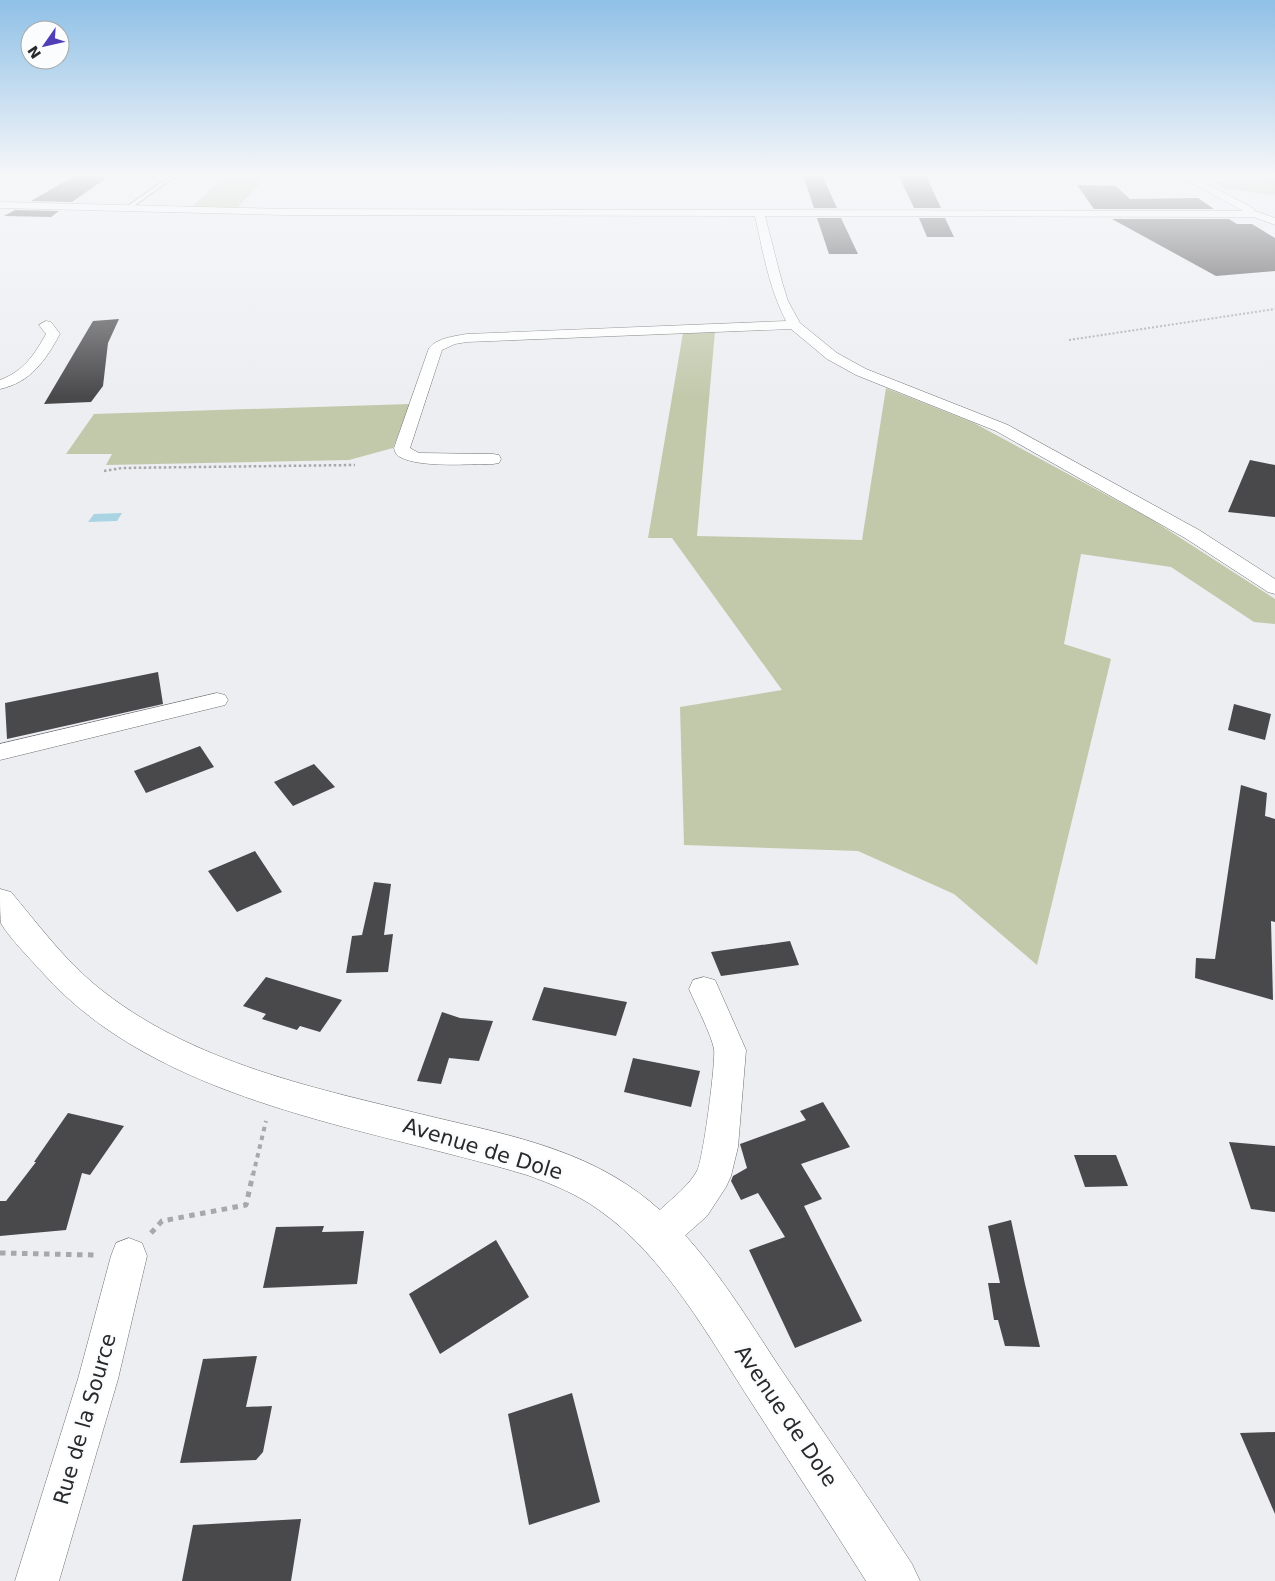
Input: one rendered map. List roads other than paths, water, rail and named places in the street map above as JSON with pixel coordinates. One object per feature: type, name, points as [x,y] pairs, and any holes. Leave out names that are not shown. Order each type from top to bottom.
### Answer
[{"type":"main road","name":"Avenue de Dole","points":[[0,900],[50,960],[84,994],[142,1036],[208,1067],[273,1088],[345,1110],[542,1163],[579,1179],[612,1197],[658,1236],[742,1348],[895,1581]]},
{"type":"street","points":[[768,249],[782,301],[794,326],[832,356],[860,372],[1002,428],[1192,534],[1275,588]]},
{"type":"street","points":[[0,385],[20,376],[37,363],[52,334],[46,325]]},
{"type":"street","points":[[492,459],[416,458],[404,453],[402,448],[436,348],[451,341],[467,338],[794,326]]},
{"type":"street","points":[[0,752],[216,700]]},
{"type":"street","points":[[658,1236],[694,1204],[714,1176],[721,1147],[730,1050],[704,989]]},
{"type":"street","name":"Rue de la Source","points":[[37,1581],[98,1379],[130,1256]]},
{"type":"water","points":[[122,513],[117,521],[88,522],[94,514]]}]
